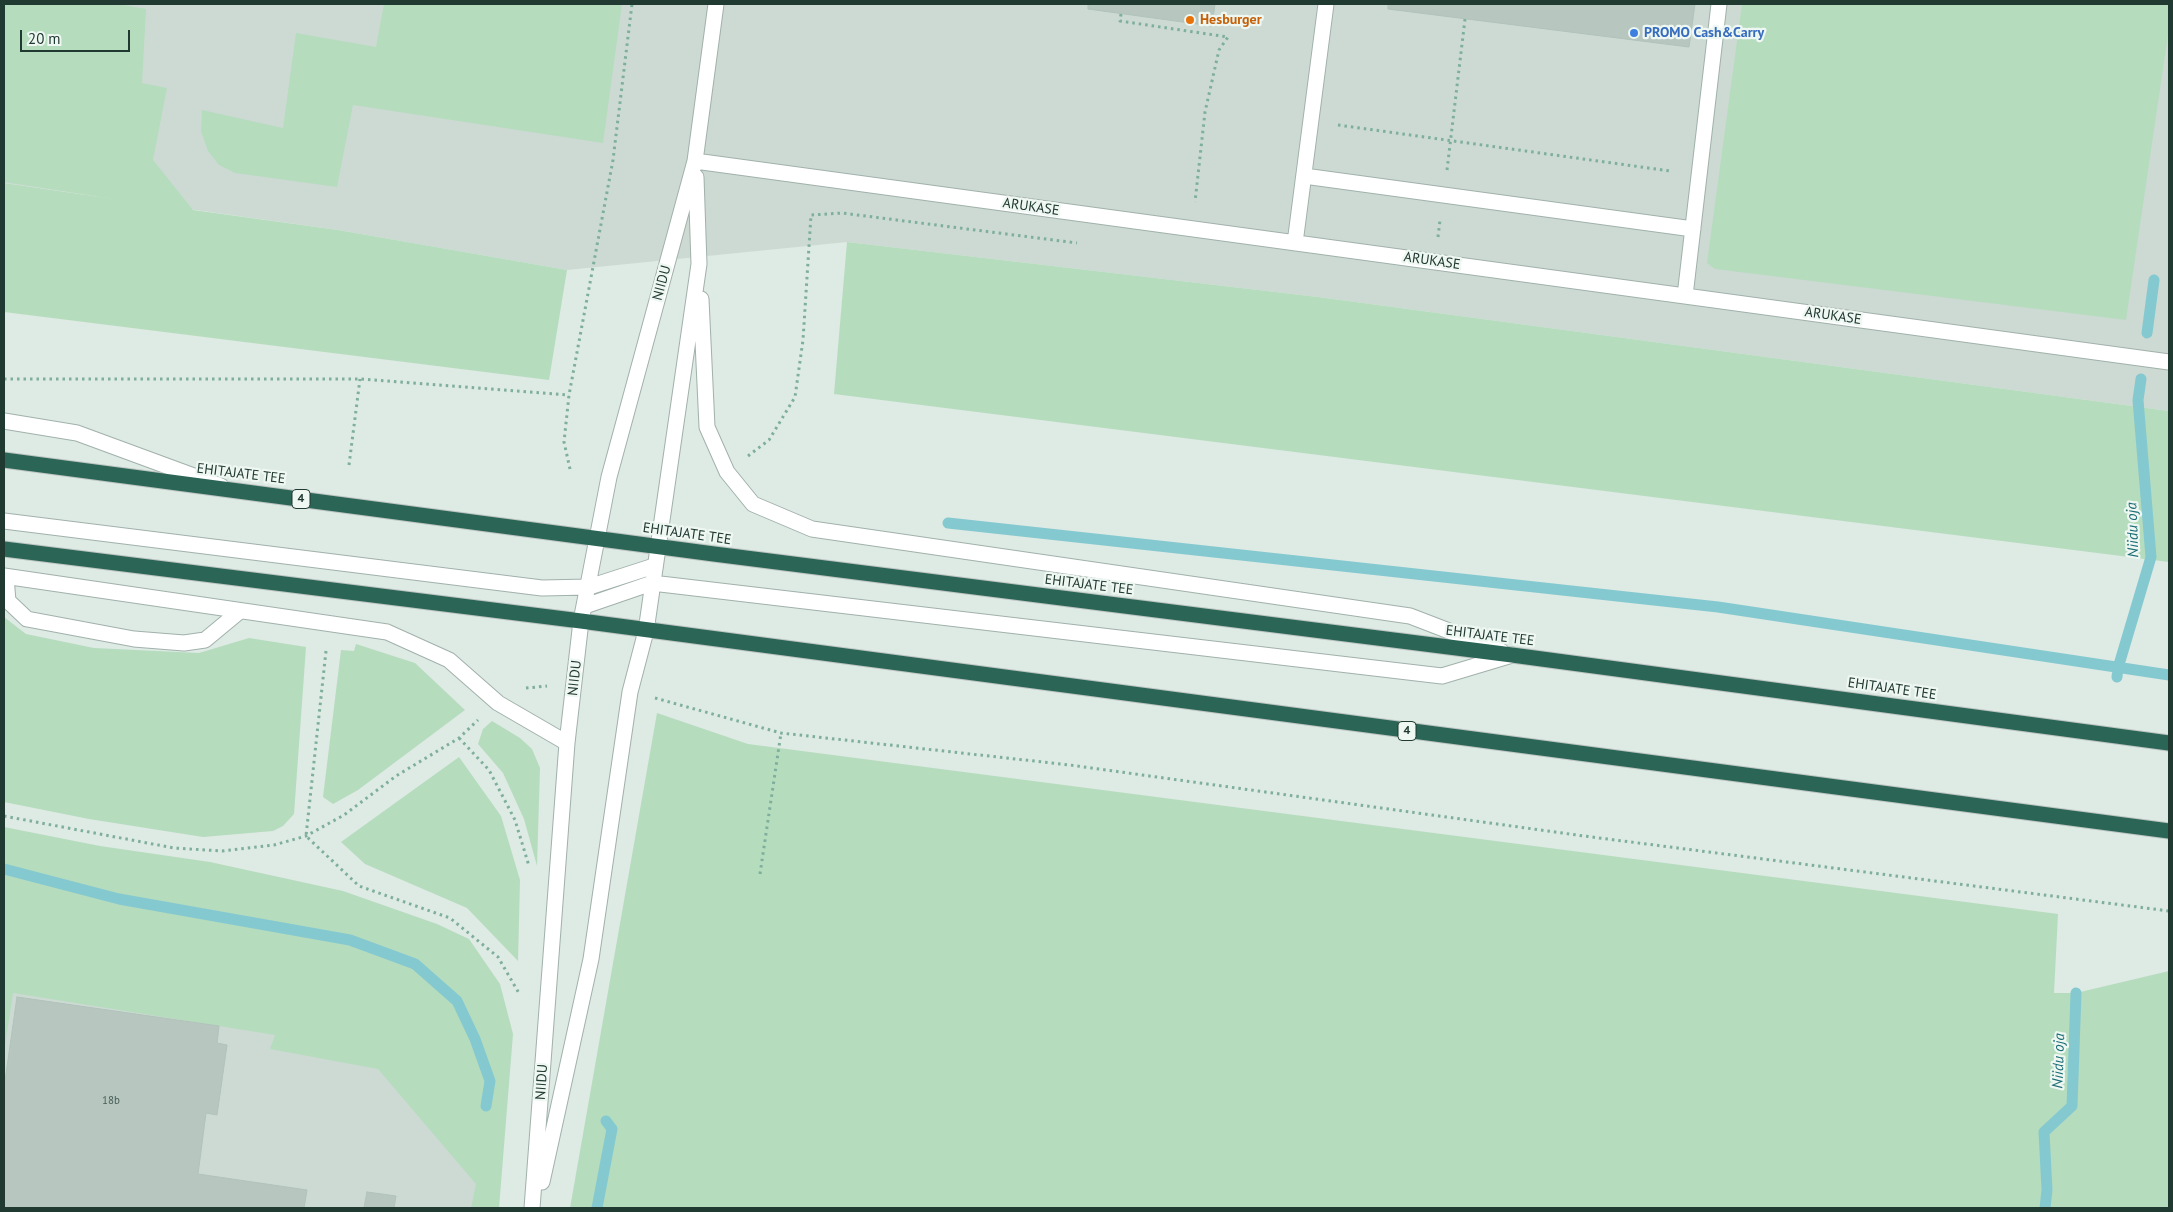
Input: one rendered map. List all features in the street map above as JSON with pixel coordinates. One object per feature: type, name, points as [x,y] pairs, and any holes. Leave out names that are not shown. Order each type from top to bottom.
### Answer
[{"type":"highway","name":"EHITAJATE TEE","points":[[4,460],[2169,742]]},
{"type":"highway","name":"4","points":[[4,549],[583,614],[646,631],[2169,831]]},
{"type":"street","name":"NIIDU","points":[[532,1208],[568,743],[583,614],[609,477],[695,161],[716,4]]},
{"type":"street","points":[[1295,243],[1326,4]]},
{"type":"street","points":[[1685,296],[1718,4]]},
{"type":"street","name":"NIIDU","points":[[536,1208],[590,959],[630,692],[646,631],[656,546],[699,264],[695,161]]},
{"type":"street","name":"ARUKASE","points":[[695,161],[2169,362]]},
{"type":"street","points":[[1304,176],[1693,229]]},
{"type":"street","points":[[699,264],[707,427],[727,472],[753,504],[812,529],[1410,616],[1512,655]]},
{"type":"street","points":[[4,421],[78,433],[232,490]]},
{"type":"street","points":[[4,521],[542,588],[588,587],[654,566]]},
{"type":"street","points":[[240,611],[205,640],[184,643],[134,640],[27,619],[8,601],[5,577],[387,632],[449,660],[498,703],[568,743]]},
{"type":"street","points":[[583,614],[652,583],[1442,676],[1512,655]]},
{"type":"path","points":[[570,469],[564,442],[570,394],[613,160],[632,4]]},
{"type":"path","points":[[1437,242],[1465,19]]},
{"type":"path","points":[[1330,124],[1670,171]]},
{"type":"path","points":[[4,379],[360,380],[570,394]]},
{"type":"path","points":[[349,465],[360,380]]},
{"type":"path","points":[[306,836],[326,651]]},
{"type":"path","points":[[4,816],[174,848],[222,851],[274,845],[306,836],[344,814],[396,776],[459,738],[498,703],[527,687],[574,686]]},
{"type":"path","points":[[630,692],[781,733],[1070,765],[1584,836],[2169,911]]},
{"type":"path","points":[[760,874],[781,733]]},
{"type":"path","points":[[459,738],[489,770],[515,820],[530,871]]},
{"type":"path","points":[[306,836],[359,886],[450,918],[498,957],[521,996]]},
{"type":"shaded area","points":[[4,4],[2169,4],[2169,411],[1318,297],[847,242],[567,270],[338,230],[4,183]]},
{"type":"shaded area","points":[[4,897],[254,940],[432,999],[487,1208],[4,1208]]},
{"type":"green space","points":[[4,4],[118,4],[146,9],[142,83],[167,88],[153,160],[193,210],[338,230],[567,270],[549,380],[4,312],[4,183],[114,199],[4,182]]},
{"type":"green space","points":[[384,4],[622,4],[603,143],[353,105],[337,187],[235,173],[219,165],[208,151],[201,131],[202,110],[283,128],[296,33],[376,47]]},
{"type":"green space","points":[[1742,4],[2169,4],[2169,28],[2126,320],[1715,269],[1707,263]]},
{"type":"green space","points":[[847,242],[1318,297],[2169,411],[2169,562],[834,394]]},
{"type":"green space","points":[[4,617],[26,634],[94,648],[199,653],[249,638],[306,647],[294,814],[283,826],[273,831],[203,837],[89,819],[4,802]]},
{"type":"green space","points":[[356,644],[415,663],[465,710],[358,790],[333,804],[323,797],[341,650],[354,651]]},
{"type":"green space","points":[[657,713],[748,744],[2058,914],[2054,993],[2076,993],[2169,971],[2169,1208],[570,1208]]},
{"type":"green space","points":[[492,721],[520,738],[532,749],[540,768],[537,866],[524,819],[503,773],[478,744],[483,729]]},
{"type":"green space","points":[[459,757],[501,816],[520,880],[518,961],[467,908],[365,864],[341,842]]},
{"type":"green space","points":[[4,827],[100,846],[210,862],[343,891],[437,924],[469,939],[500,984],[513,1034],[499,1208],[471,1208],[476,1184],[378,1069],[270,1049],[275,1035],[13,993],[4,1053]]},
{"type":"building","name":"Hesburger","points":[[1088,4],[1215,4],[1212,26],[1088,9]]},
{"type":"building","name":"PROMO Cash&Carry","points":[[1388,4],[1695,4],[1689,47],[1388,9]]},
{"type":"building","points":[[17,997],[219,1026],[217,1043],[227,1045],[217,1115],[206,1113],[198,1174],[307,1190],[304,1208],[4,1208],[4,1088]]},
{"type":"building","points":[[367,1192],[396,1196],[394,1208],[364,1208]]},
{"type":"waterway","name":"Niidu oja","points":[[2147,333],[2154,280]]},
{"type":"waterway","name":"Niidu oja","points":[[2117,677],[2151,557],[2138,400],[2141,379]]},
{"type":"waterway","points":[[948,523],[1718,607],[2169,675]]},
{"type":"waterway","points":[[4,869],[119,899],[350,940],[415,964],[457,1001],[475,1039],[490,1081],[486,1106]]},
{"type":"waterway","name":"Niidu oja","points":[[2045,1208],[2047,1190],[2044,1132],[2072,1106],[2076,993]]},
{"type":"waterway","points":[[597,1208],[612,1129],[606,1121]]},
{"type":"place","name":"Hesburger","points":[[1190,20]]},
{"type":"place","name":"PROMO Cash&Carry","points":[[1634,33]]}]
